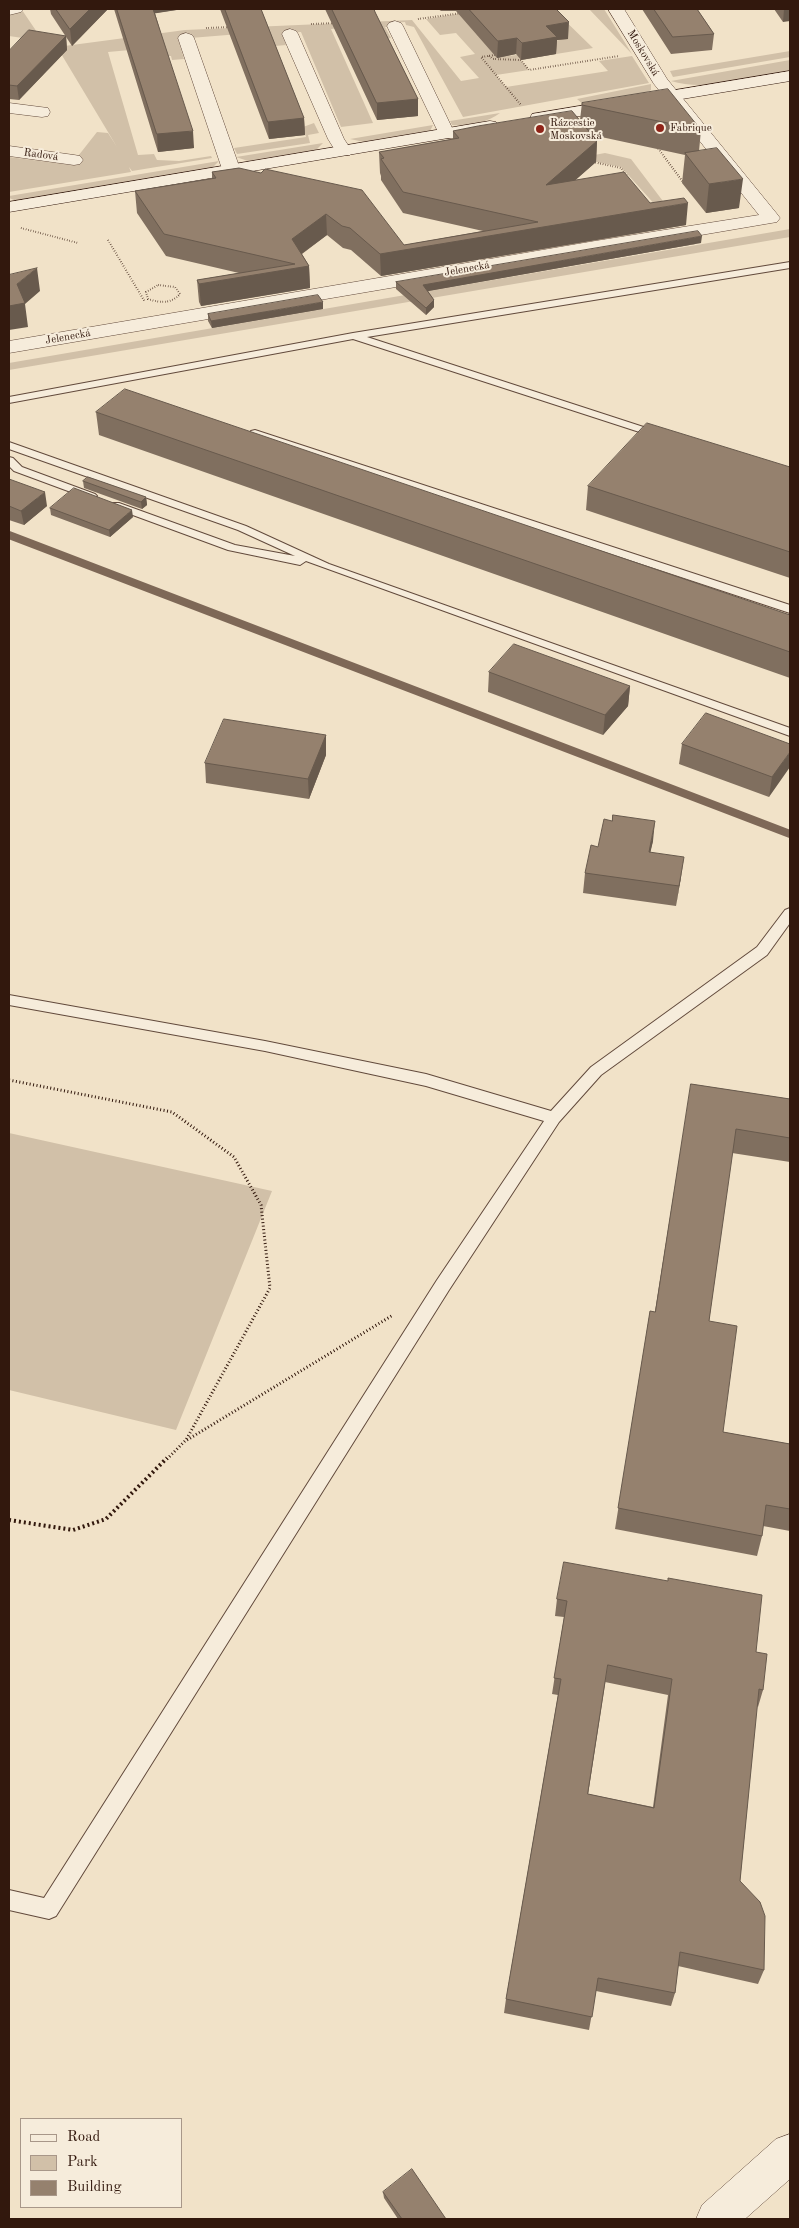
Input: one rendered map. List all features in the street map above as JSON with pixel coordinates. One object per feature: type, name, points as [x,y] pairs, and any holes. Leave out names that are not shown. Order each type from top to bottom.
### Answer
[{"type":"street","points":[[9,10],[16,9]]},
{"type":"street","name":"Moskovská","points":[[616,9],[660,81],[672,96]]},
{"type":"street","points":[[395,26],[447,134]]},
{"type":"street","points":[[290,34],[336,139],[344,151]]},
{"type":"street","points":[[186,38],[231,169]]},
{"type":"street","points":[[528,120],[790,76]]},
{"type":"street","name":"Jelenecká","points":[[9,347],[771,218],[672,96]]},
{"type":"street","points":[[9,108],[42,112]]},
{"type":"street","points":[[9,207],[504,124]]},
{"type":"street","name":"Radová","points":[[9,151],[74,160]]},
{"type":"street","points":[[716,2219],[790,2153]]},
{"type":"lane","points":[[9,400],[353,336],[790,265]]},
{"type":"lane","points":[[353,336],[676,441]]},
{"type":"lane","points":[[101,383],[120,389]]},
{"type":"lane","points":[[243,429],[790,609]]},
{"type":"lane","points":[[9,444],[242,528],[324,566],[790,732]]},
{"type":"lane","points":[[9,460],[18,470],[232,548],[324,566]]},
{"type":"lane","points":[[9,1900],[49,1909],[443,1285],[554,1118],[596,1070],[762,951],[790,913]]},
{"type":"lane","points":[[9,1000],[265,1046],[426,1080],[554,1118]]},
{"type":"path","points":[[412,20],[469,12]]},
{"type":"path","points":[[309,24],[339,23]]},
{"type":"path","points":[[200,29],[230,27]]},
{"type":"path","points":[[495,55],[481,57],[528,120]]},
{"type":"path","points":[[489,56],[493,59],[521,60],[530,70],[622,56]]},
{"type":"path","points":[[647,146],[657,148],[686,184]]},
{"type":"path","points":[[593,162],[621,168],[632,182]]},
{"type":"path","points":[[17,227],[78,243]]},
{"type":"path","points":[[108,240],[144,297],[147,305],[138,306]]},
{"type":"path","points":[[158,285],[172,286],[180,291],[179,296],[167,302],[152,301],[144,297],[148,290],[158,285]]},
{"type":"path","points":[[9,1080],[172,1112],[234,1157],[262,1205],[270,1288],[186,1440]]},
{"type":"path","points":[[9,1520],[73,1530],[106,1518],[186,1440],[443,1285]]},
{"type":"green space","points":[[487,9],[553,9],[593,48],[556,54],[545,42],[567,39],[546,16],[497,57],[517,55],[529,70],[496,75],[506,87],[608,71],[599,61],[632,56],[649,83],[463,117],[414,27],[406,25],[405,22],[394,23],[395,26],[385,27],[391,38],[381,39],[368,25],[331,29],[373,123],[341,127],[301,32],[282,33],[286,45],[275,46],[264,32],[178,39],[184,59],[172,60],[171,56],[167,56],[163,47],[108,52],[138,155],[154,154],[157,160],[179,161],[211,156],[212,158],[132,171],[129,167],[131,172],[9,192],[9,157],[71,165],[97,132],[108,133],[117,147],[57,47],[185,30],[412,20],[461,81],[479,78],[460,57],[475,54],[456,33],[440,35],[426,19]]},
{"type":"green space","points":[[589,9],[604,9],[632,54]]},
{"type":"green space","points":[[22,10],[43,41],[9,36],[9,12]]},
{"type":"green space","points":[[790,51],[790,57],[673,77],[670,71]]},
{"type":"green space","points":[[790,60],[790,70],[730,82],[699,85],[671,81]]},
{"type":"green space","points":[[651,84],[651,90],[643,95],[584,105],[577,99]]},
{"type":"green space","points":[[500,113],[483,122],[471,125],[452,125],[450,121]]},
{"type":"green space","points":[[314,123],[319,133],[308,135],[310,143],[237,154],[234,148],[306,137],[303,127]]},
{"type":"green space","points":[[433,125],[430,131],[364,142],[350,139]]},
{"type":"green space","points":[[323,143],[316,150],[248,161],[236,157]]},
{"type":"green space","points":[[605,153],[631,159],[675,217],[667,218],[621,167],[578,158]]},
{"type":"green space","points":[[219,161],[212,168],[17,201],[9,198],[9,196]]},
{"type":"green space","points":[[790,229],[790,237],[9,370],[9,363]]},
{"type":"green space","points":[[9,1133],[272,1191],[176,1430],[9,1390]]},
{"type":"building","points":[[56,9],[90,9],[70,29]]},
{"type":"building","points":[[117,9],[153,9],[193,131],[157,134]]},
{"type":"building","points":[[225,9],[261,9],[304,118],[268,122]]},
{"type":"building","points":[[332,9],[374,9],[418,99],[377,103]]},
{"type":"building","points":[[469,9],[556,9],[569,22],[546,26],[557,37],[522,43],[517,38],[498,41]]},
{"type":"building","points":[[654,9],[697,9],[714,34],[673,37]]},
{"type":"building","points":[[29,30],[66,36],[17,86],[9,85],[9,51]]},
{"type":"building","points":[[668,89],[701,130],[582,105],[582,103]]},
{"type":"building","points":[[572,111],[597,141],[546,185],[624,172],[650,203],[684,198],[688,203],[380,254],[350,228],[342,226],[326,214],[292,239],[309,266],[199,284],[197,280],[295,264],[164,234],[135,191],[216,178],[212,172],[239,168],[261,173],[265,169],[362,190],[404,245],[538,222],[403,192],[381,159],[384,158],[379,152],[459,138],[453,131]]},
{"type":"building","points":[[717,148],[743,179],[709,184],[685,153]]},
{"type":"building","points":[[698,231],[702,236],[423,285],[434,300],[426,308],[396,282]]},
{"type":"building","points":[[37,268],[17,284],[25,303],[9,306],[9,275]]},
{"type":"building","points":[[318,295],[323,302],[211,321],[208,314]]},
{"type":"building","points":[[125,389],[790,615],[790,652],[96,412]]},
{"type":"building","points":[[647,423],[790,467],[790,552],[588,486]]},
{"type":"building","points":[[88,477],[146,497],[141,502],[83,481]]},
{"type":"building","points":[[9,479],[45,492],[21,511],[9,506]]},
{"type":"building","points":[[74,488],[132,510],[109,530],[50,508]]},
{"type":"building","points":[[514,644],[630,686],[605,715],[489,672]]},
{"type":"building","points":[[706,713],[790,744],[790,752],[772,777],[682,744]]},
{"type":"building","points":[[224,719],[326,735],[308,779],[205,763]]},
{"type":"building","points":[[613,815],[655,821],[649,852],[684,857],[679,886],[585,873],[591,845],[598,847],[604,819],[612,821]]},
{"type":"building","points":[[691,1084],[790,1099],[790,1138],[736,1129],[709,1321],[737,1326],[723,1432],[790,1444],[790,1509],[766,1505],[762,1536],[618,1508],[650,1311],[655,1312]]},
{"type":"building","points":[[564,1562],[668,1581],[668,1578],[762,1595],[756,1652],[767,1654],[763,1690],[759,1689],[740,1881],[760,1902],[765,1916],[764,1970],[680,1952],[675,1993],[598,1978],[592,2017],[506,1999],[561,1679],[554,1678],[567,1601],[557,1599]],"holes":[[[608,1665],[672,1679],[654,1808],[588,1794]]]},
{"type":"building","points":[[412,2169],[446,2219],[402,2219],[383,2192]]},
{"type":"waterway","points":[[9,535],[790,834]]},
{"type":"place","name":"Fabrique","points":[[660,128]]},
{"type":"place","name":"Rázcestie Moskovská","points":[[540,129]]}]
